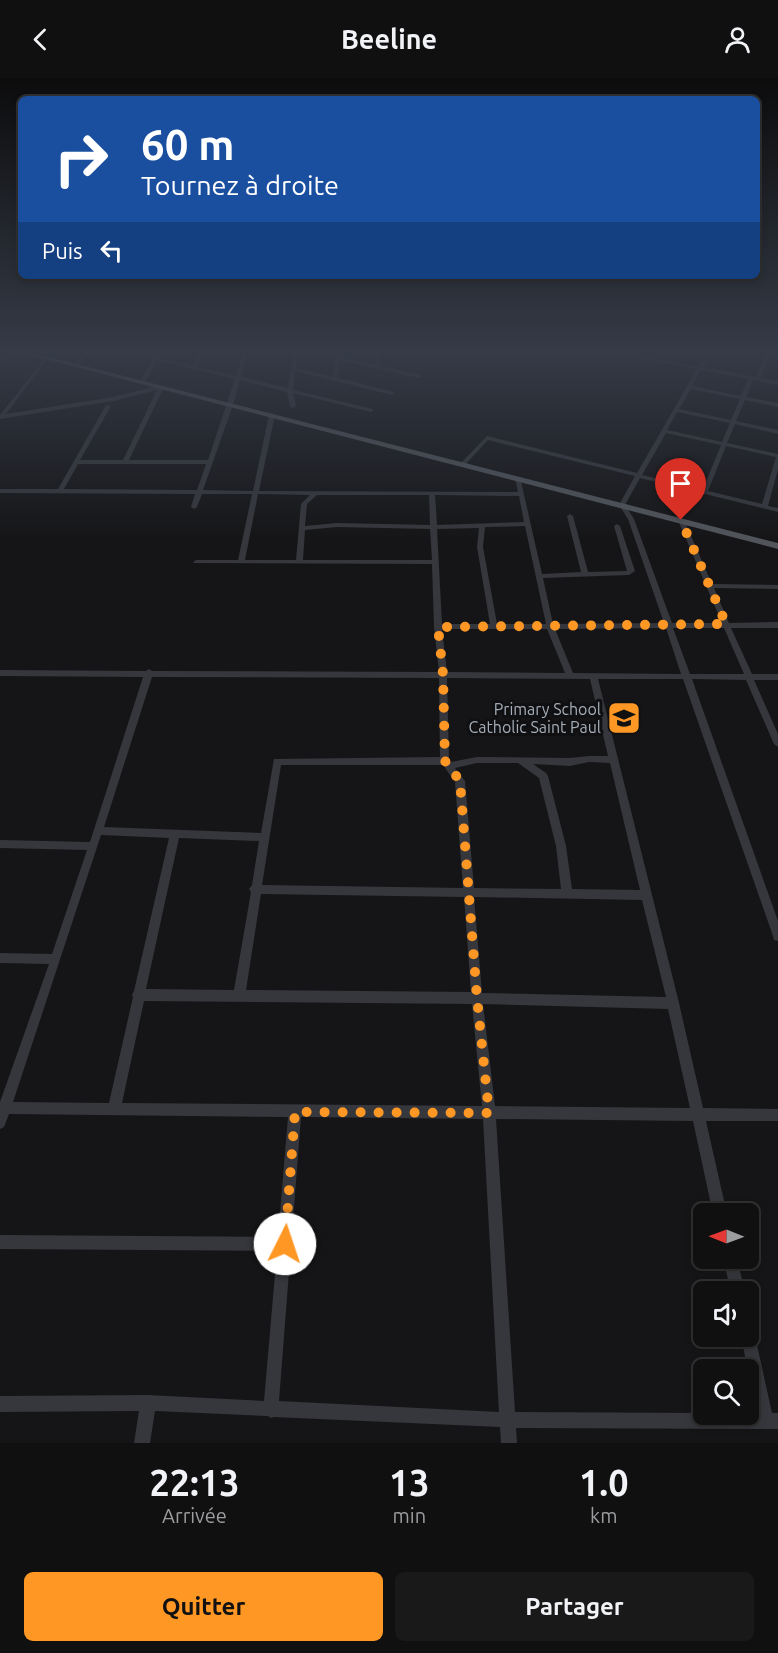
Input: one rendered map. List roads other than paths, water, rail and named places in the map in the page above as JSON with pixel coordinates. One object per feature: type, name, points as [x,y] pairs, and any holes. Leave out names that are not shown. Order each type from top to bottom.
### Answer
[{"type":"main road","points":[[267,414],[778,546]]},
{"type":"street","points":[[1,417],[22,414]]},
{"type":"street","points":[[60,491],[104,414]]},
{"type":"street","points":[[125,463],[148,414]]},
{"type":"street","points":[[194,507],[227,414]]},
{"type":"street","points":[[673,414],[622,505],[632,519],[778,936]]},
{"type":"street","points":[[692,414],[778,432]]},
{"type":"street","points":[[705,491],[738,414]]},
{"type":"street","points":[[241,562],[272,415]]},
{"type":"street","points":[[663,431],[778,457],[765,506]]},
{"type":"street","points":[[463,464],[487,438],[778,510]]},
{"type":"street","points":[[77,462],[210,462]]},
{"type":"street","points":[[518,478],[550,626],[571,676]]},
{"type":"street","points":[[0,491],[521,494]]},
{"type":"street","points":[[291,493],[304,504]]},
{"type":"street","points":[[299,562],[304,504],[315,493]]},
{"type":"street","points":[[432,493],[446,764],[460,781],[477,998],[489,1113],[509,1443]]},
{"type":"street","points":[[570,516],[585,575]]},
{"type":"street","points":[[681,520],[748,677],[775,731],[778,744]]},
{"type":"street","points":[[303,528],[337,525],[434,527],[528,524]]},
{"type":"street","points":[[482,526],[480,547],[494,626]]},
{"type":"street","points":[[539,576],[630,572],[617,526]]},
{"type":"street","points":[[196,562],[435,562]]},
{"type":"street","points":[[710,586],[778,586]]},
{"type":"street","points":[[438,627],[778,625]]},
{"type":"street","points":[[0,1123],[2,1108],[56,959],[149,672]]},
{"type":"street","points":[[0,673],[778,676]]},
{"type":"street","points":[[594,676],[674,1003],[718,1203]]},
{"type":"street","points":[[239,996],[254,889],[265,837],[276,762],[446,764],[477,760],[614,760]]},
{"type":"street","points":[[520,760],[543,776],[561,846],[567,894]]},
{"type":"street","points":[[543,776],[557,761]]},
{"type":"street","points":[[97,831],[265,837]]},
{"type":"street","points":[[114,1109],[174,833]]},
{"type":"street","points":[[0,844],[92,846]]},
{"type":"street","points":[[254,889],[647,895]]},
{"type":"street","points":[[0,958],[56,959]]},
{"type":"street","points":[[138,995],[477,998],[674,1003]]},
{"type":"street","points":[[2,1108],[778,1115]]},
{"type":"street","points":[[271,1410],[295,1112]]},
{"type":"street","points":[[0,1242],[285,1244]]},
{"type":"street","points":[[0,1404],[148,1403],[508,1420],[772,1421],[751,1347]]},
{"type":"street","points":[[142,1443],[148,1403]]},
{"type":"place","name":"Primary School Catholic Saint Paul","points":[[624,718]]}]
